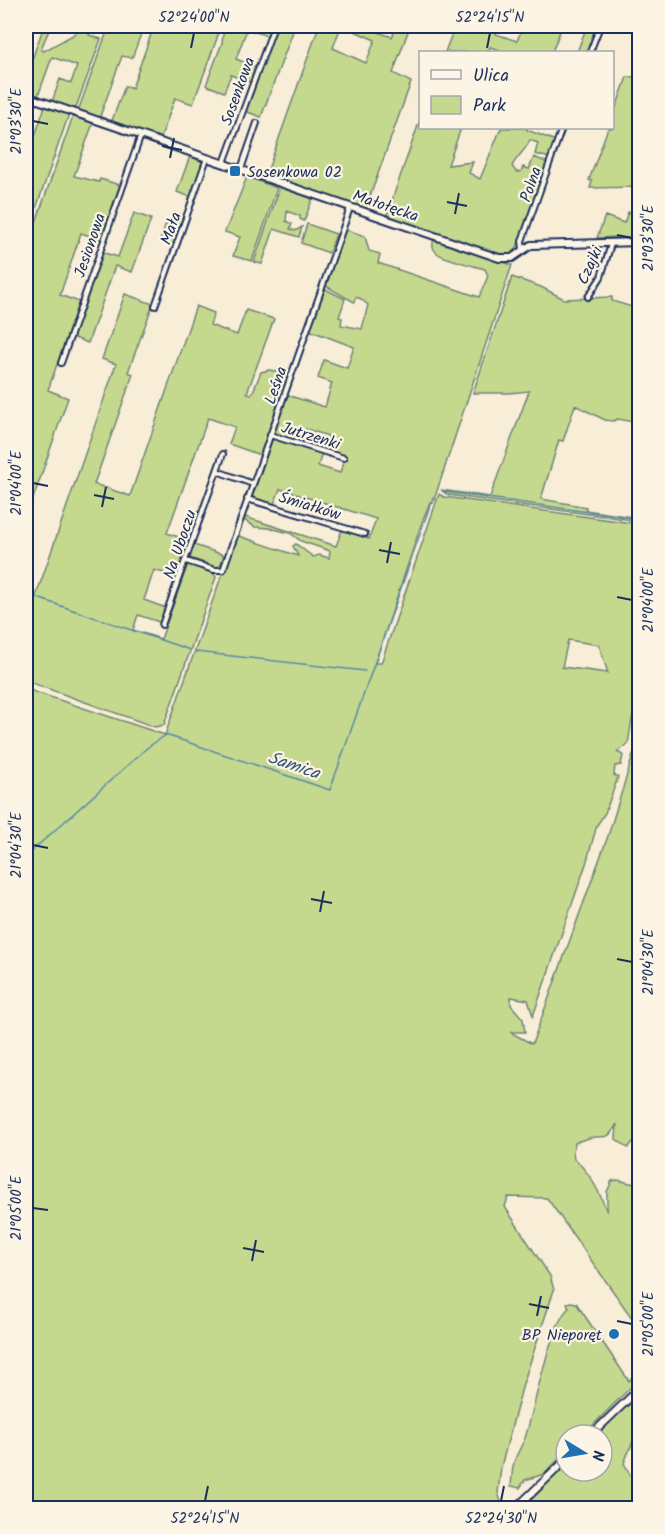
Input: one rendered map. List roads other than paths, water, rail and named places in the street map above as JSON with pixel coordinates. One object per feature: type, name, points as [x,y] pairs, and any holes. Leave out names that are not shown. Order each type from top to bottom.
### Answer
[{"type":"street","name":"Sosenkowa","points":[[223,164],[274,26]]},
{"type":"street","points":[[590,51],[600,26]]},
{"type":"street","name":"Małołęcka","points":[[26,96],[499,258],[512,258],[523,249],[537,244],[639,242]]},
{"type":"street","points":[[240,170],[257,123]]},
{"type":"street","name":"Polna","points":[[523,249],[522,241],[562,129]]},
{"type":"street","name":"Jesionowa","points":[[61,363],[141,135]]},
{"type":"street","name":"Mała","points":[[155,306],[207,158]]},
{"type":"street","name":"Leśna","points":[[186,561],[214,570],[223,570],[350,207]]},
{"type":"street","name":"Czajki","points":[[588,297],[601,277],[612,242]]},
{"type":"street","name":"Jutrzenki","points":[[270,435],[344,458]]},
{"type":"street","name":"Na Uboczu","points":[[162,625],[223,454]]},
{"type":"street","points":[[217,471],[253,483]]},
{"type":"street","name":"Śmiałków","points":[[247,499],[365,534]]},
{"type":"street","points":[[603,1423],[639,1388]]},
{"type":"street","points":[[516,1509],[554,1472]]},
{"type":"waterway","points":[[632,248],[640,251]]},
{"type":"waterway","name":"Samica","points":[[444,492],[640,519]]},
{"type":"waterway","name":"Samica","points":[[26,856],[148,747],[166,735],[330,790],[433,497]]},
{"type":"waterway","points":[[26,594],[190,650]]},
{"type":"waterway","points":[[196,652],[365,671]]},
{"type":"place","name":"Sosenkowa 02","points":[[235,171]]},
{"type":"place","name":"BP Nieporęt","points":[[614,1334]]}]
